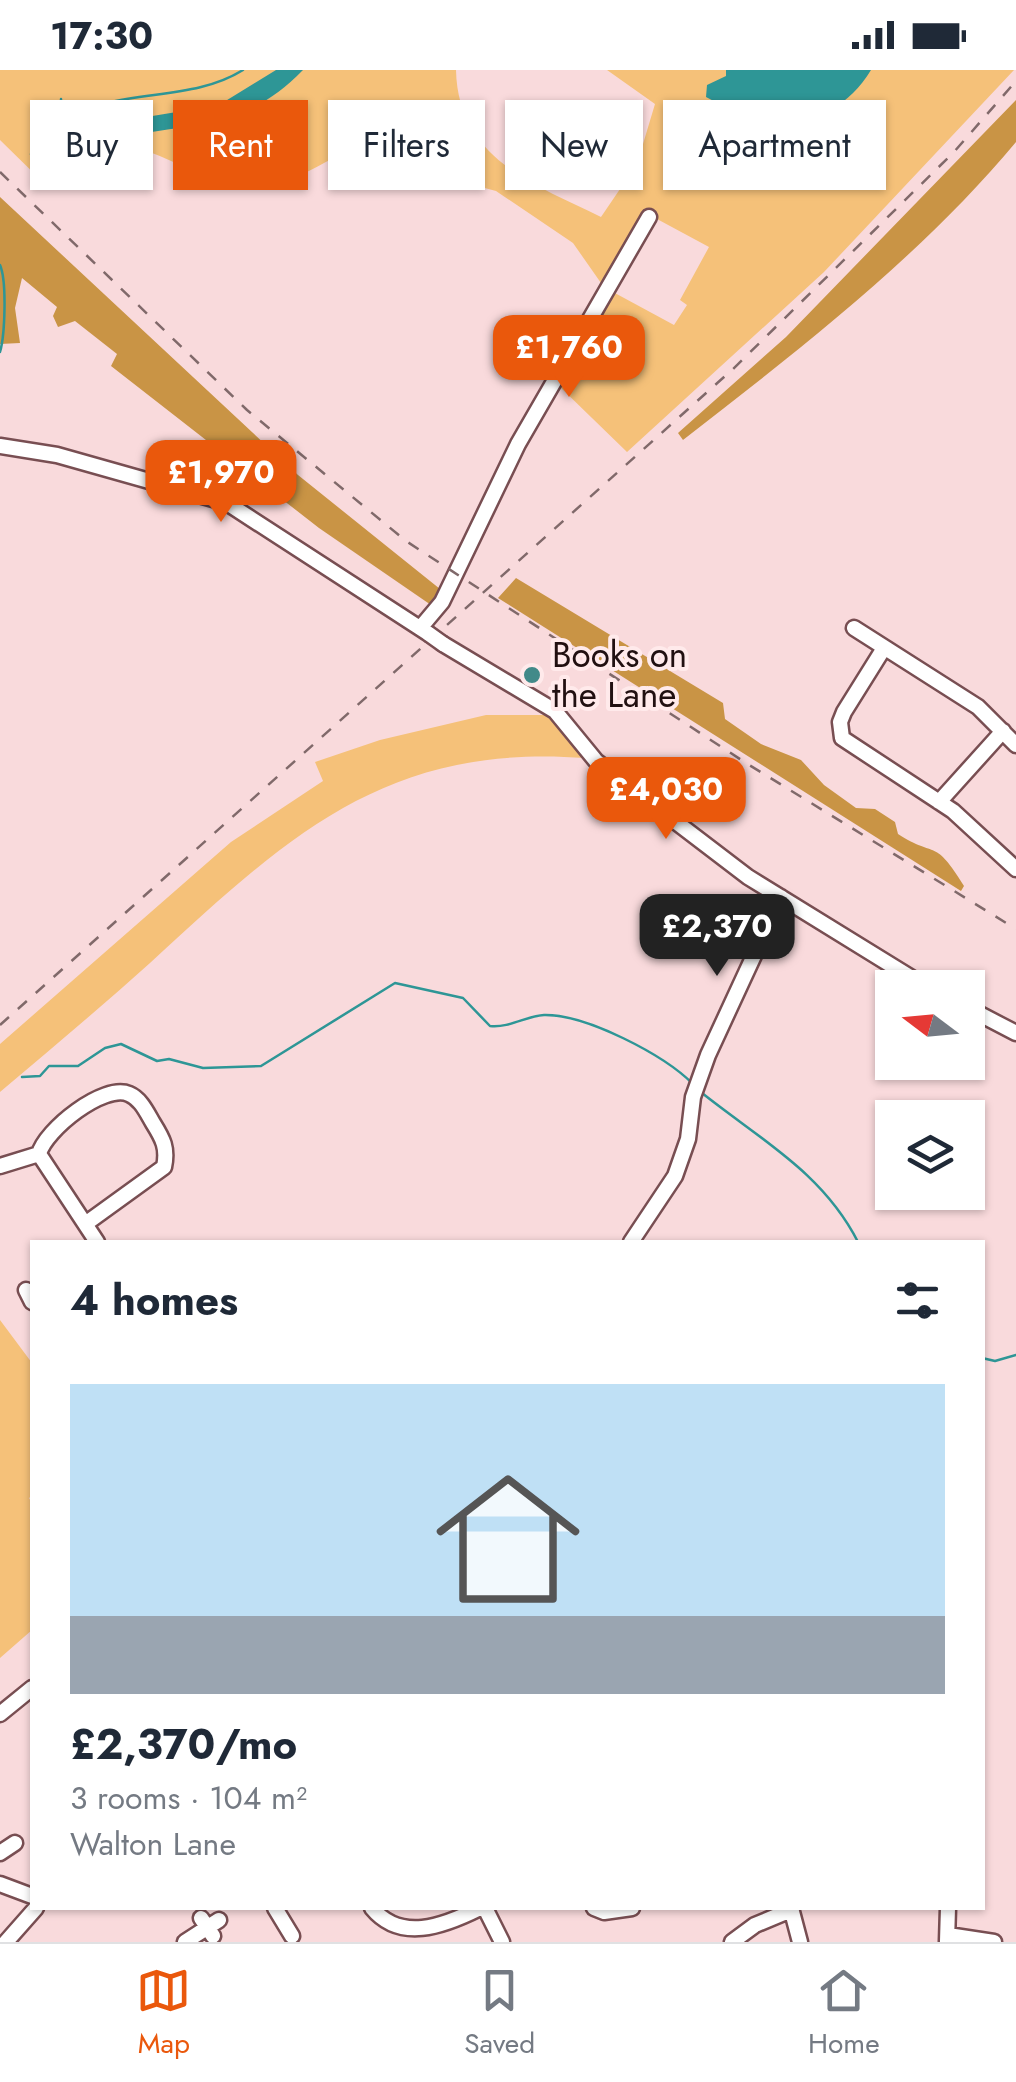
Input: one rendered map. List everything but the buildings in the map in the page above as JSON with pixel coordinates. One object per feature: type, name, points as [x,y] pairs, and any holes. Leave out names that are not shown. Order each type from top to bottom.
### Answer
[{"type":"street","points":[[425,630],[518,444],[649,217]]},
{"type":"street","points":[[0,446],[57,455],[227,503],[443,644],[556,711],[596,761],[781,897],[899,970]]},
{"type":"street","points":[[854,628],[978,708],[1016,745]]},
{"type":"street","points":[[884,648],[840,722],[842,738],[939,802],[1016,869]]},
{"type":"street","points":[[939,802],[1002,731]]},
{"type":"street","points":[[633,1240],[676,1176],[688,1139],[696,1087],[781,897]]},
{"type":"street","points":[[985,1016],[1016,1032]]},
{"type":"street","points":[[0,1166],[38,1154],[52,1130],[108,1093],[124,1092],[139,1100],[164,1141],[164,1167],[88,1222]]},
{"type":"street","points":[[38,1154],[88,1222],[96,1240]]},
{"type":"street","points":[[0,1714],[30,1690]]},
{"type":"street","points":[[0,1853],[15,1843]]},
{"type":"street","points":[[2,1887],[30,1895]]},
{"type":"street","points":[[6,1942],[34,1910]]},
{"type":"street","points":[[276,1910],[294,1938]]},
{"type":"street","points":[[374,1910],[394,1932],[416,1936],[477,1910]]},
{"type":"street","points":[[483,1910],[502,1942]]},
{"type":"street","points":[[732,1942],[755,1925],[789,1910]]},
{"type":"street","points":[[791,1910],[800,1942]]},
{"type":"street","points":[[948,1910],[948,1938],[994,1942]]},
{"type":"street","points":[[186,1942],[210,1925]]},
{"type":"shaded area","points":[[0,70],[456,70],[460,100],[328,100],[328,161],[308,171],[308,100],[173,100],[173,162],[153,153],[153,100],[30,100],[30,169],[0,140]]},
{"type":"shaded area","points":[[607,70],[1014,70],[824,272],[627,452],[558,385],[613,292],[674,325],[687,305],[680,300],[709,247],[644,212],[601,283],[573,243],[496,191],[485,188],[485,146],[505,165],[505,190],[546,190],[601,217],[619,190],[643,190],[643,144],[655,104]]},
{"type":"shaded area","points":[[1016,100],[1016,142],[940,224],[815,336],[683,440],[678,433],[786,337]]},
{"type":"shaded area","points":[[0,197],[298,475],[440,589],[431,605],[319,528],[111,366],[117,354],[75,321],[58,327],[53,316],[57,307],[22,278],[15,308],[20,343],[0,344]]},
{"type":"shaded area","points":[[516,578],[723,703],[725,719],[761,744],[801,760],[824,785],[856,808],[875,809],[895,822],[898,834],[947,861],[964,886],[961,891],[498,598]]},
{"type":"shaded area","points":[[486,715],[551,715],[585,758],[515,757],[452,766],[396,783],[344,808],[295,839],[248,876],[0,1092],[0,1044],[231,842],[323,781],[315,762],[380,740]]},
{"type":"shaded area","points":[[0,1320],[30,1360],[30,1632],[0,1658]]},
{"type":"water","points":[[276,70],[303,70],[267,100],[227,100]]},
{"type":"water","points":[[726,70],[871,70],[844,100],[706,97],[707,85],[726,76]]},
{"type":"water","points":[[173,113],[173,129],[153,132],[153,116]]},
{"type":"waterway","points":[[121,100],[200,87],[243,70]]},
{"type":"waterway","points":[[0,265],[4,283],[0,352]]},
{"type":"waterway","points":[[22,1077],[40,1076],[49,1066],[78,1066],[105,1048],[121,1044],[157,1061],[169,1059],[203,1068],[261,1066],[395,983],[463,998],[490,1026],[544,1015],[581,1021],[644,1049],[693,1084]]},
{"type":"waterway","points":[[702,1093],[809,1177],[844,1218],[857,1240]]},
{"type":"waterway","points":[[985,1359],[995,1361],[1016,1355]]},
{"type":"railway","points":[[0,1025],[733,369],[954,152],[1016,81]]},
{"type":"railway","points":[[0,172],[247,410],[406,541],[746,763],[1016,929]]},
{"type":"place","name":"Books on the Lane","points":[[532,675]]}]
